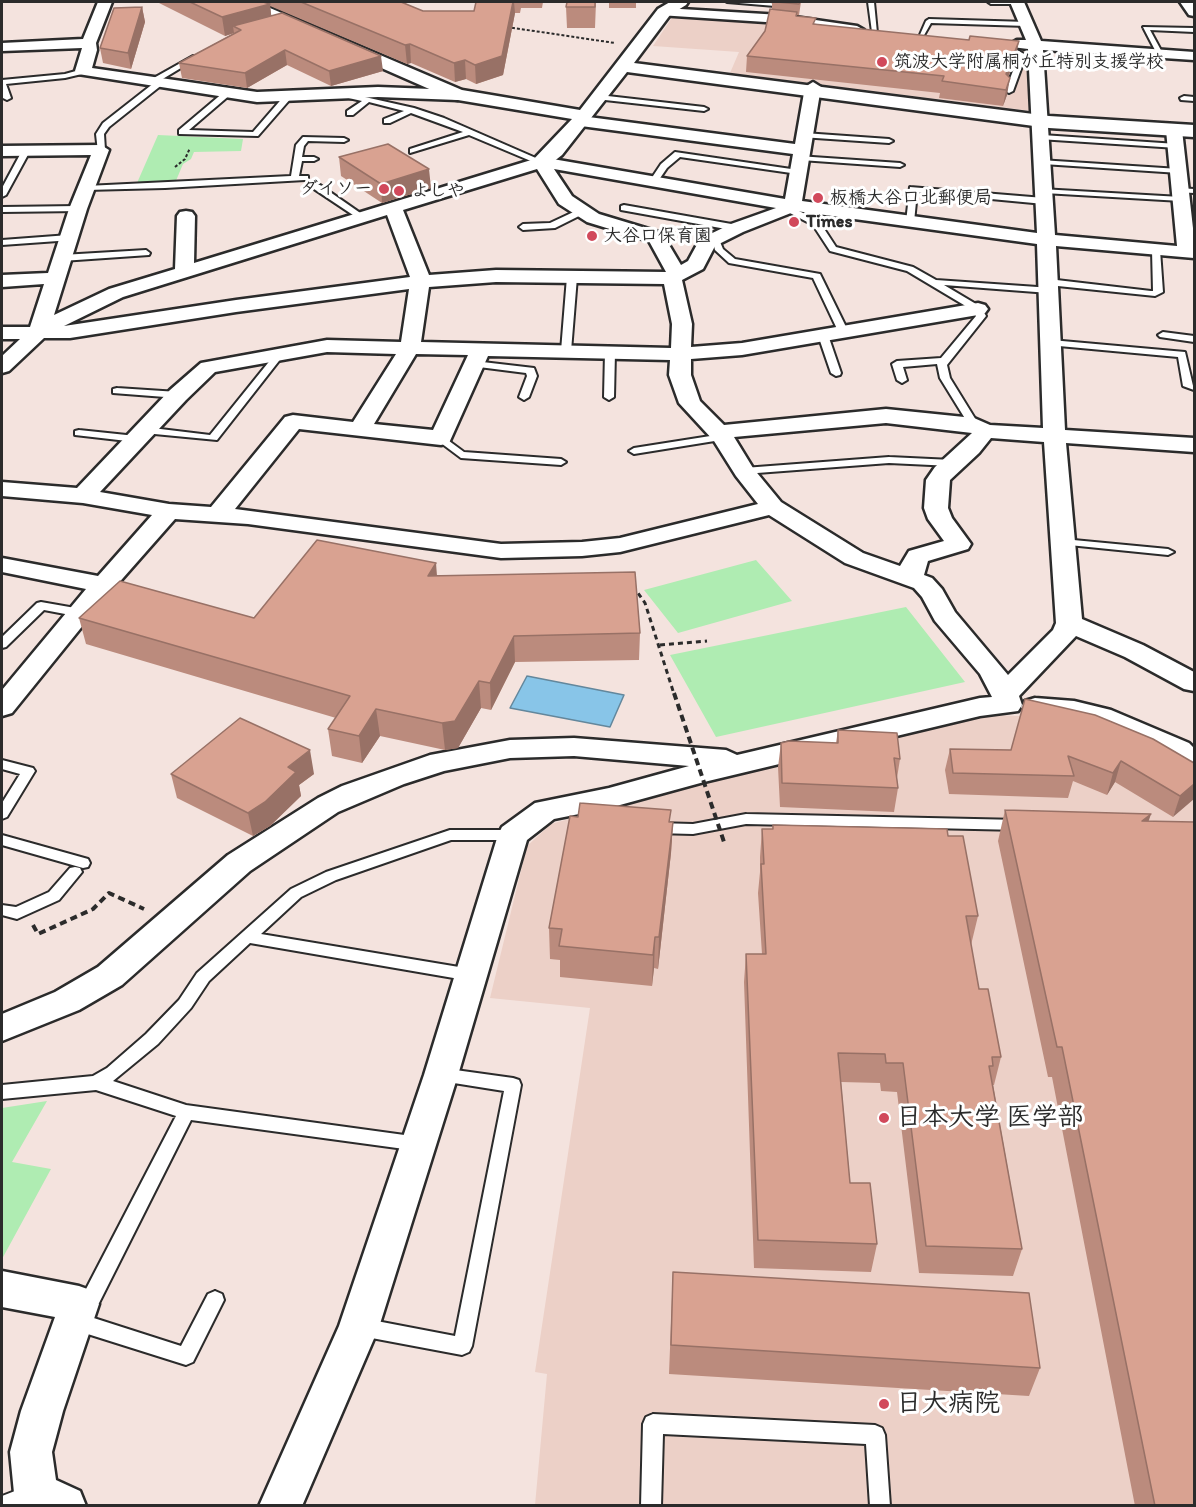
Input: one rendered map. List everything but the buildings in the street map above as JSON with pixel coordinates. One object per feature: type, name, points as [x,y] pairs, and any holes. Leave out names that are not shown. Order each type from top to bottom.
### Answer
[{"type":"street","points":[[105,2],[89,43],[90,50],[83,71],[227,94],[288,97],[378,92],[458,95],[583,119],[801,154]]},
{"type":"street","points":[[244,2],[283,24],[458,95]]},
{"type":"street","points":[[2,367],[38,333],[72,313],[116,293],[541,162],[555,151],[583,119],[664,12],[680,2]]},
{"type":"street","points":[[1006,700],[1065,633],[1069,623],[1055,435],[1040,124],[1015,42],[1018,2]]},
{"type":"street","points":[[1187,2],[1194,12]]},
{"type":"street","points":[[664,12],[728,6],[781,19],[881,33]]},
{"type":"street","points":[[828,10],[828,26]]},
{"type":"street","points":[[1015,42],[1194,56]]},
{"type":"street","points":[[2,47],[89,43]]},
{"type":"street","points":[[621,66],[646,71],[812,89],[1040,124],[1175,138],[1194,131]]},
{"type":"street","points":[[790,207],[812,89]]},
{"type":"street","points":[[1040,124],[1194,126]]},
{"type":"street","points":[[541,162],[790,207],[1046,240],[1191,253],[1185,193],[1179,171],[1175,138]]},
{"type":"street","points":[[2,151],[101,150],[78,208],[38,333]]},
{"type":"street","points":[[541,162],[565,200],[593,218],[656,237],[682,241],[711,241],[790,207]]},
{"type":"street","points":[[360,429],[410,347],[420,282],[420,276],[393,208]]},
{"type":"street","points":[[184,272],[186,216]]},
{"type":"street","points":[[656,237],[674,276],[682,324],[680,375],[690,403],[721,434],[744,471],[773,507],[854,558],[923,583],[933,594],[944,615],[991,670],[1006,700]]},
{"type":"street","points":[[2,333],[70,332],[248,304],[420,282],[496,276],[674,276],[696,265],[711,241]]},
{"type":"street","points":[[2,281],[56,278]]},
{"type":"street","points":[[83,496],[178,395],[208,367],[327,346],[410,347],[478,356],[566,351],[680,354],[742,349],[978,309]]},
{"type":"street","points":[[218,514],[293,422],[441,438],[478,356]]},
{"type":"street","points":[[721,434],[886,417],[1055,435],[1194,445]]},
{"type":"street","points":[[911,579],[912,567],[918,556],[959,544],[940,519],[936,508],[938,480],[952,463],[971,448],[980,428]]},
{"type":"street","points":[[2,489],[83,496],[169,511],[218,514],[501,551],[582,549],[620,545],[773,507]]},
{"type":"street","points":[[2,707],[103,585],[169,511]]},
{"type":"street","points":[[2,565],[103,585]]},
{"type":"street","points":[[1069,623],[1134,651],[1194,683]]},
{"type":"street","points":[[280,1506],[359,1327],[441,1075],[513,836],[545,810],[617,805],[749,762],[1006,700],[1101,716],[1179,750],[1194,763]]},
{"type":"street","points":[[2,1028],[67,1001],[110,976],[239,863],[328,806],[352,793],[394,777],[477,753],[510,749],[574,747],[749,762]]},
{"type":"street","points":[[2,1289],[76,1312],[42,1411],[31,1452],[34,1501]]},
{"type":"lane","points":[[871,2],[881,33]]},
{"type":"lane","points":[[991,2],[1018,2]]},
{"type":"lane","points":[[728,6],[775,4]]},
{"type":"lane","points":[[921,37],[929,21],[1015,42],[1023,55],[1009,91]]},
{"type":"lane","points":[[1160,54],[1145,28],[1194,30]]},
{"type":"lane","points":[[101,150],[100,134],[106,125],[158,82],[205,51]]},
{"type":"lane","points":[[7,98],[2,82],[65,76],[83,71]]},
{"type":"lane","points":[[227,94],[182,132],[255,134],[288,97]]},
{"type":"lane","points":[[347,95],[411,110],[541,162]]},
{"type":"lane","points":[[599,97],[704,109]]},
{"type":"lane","points":[[1184,98],[1194,99]]},
{"type":"lane","points":[[350,113],[367,100]]},
{"type":"lane","points":[[387,122],[411,110]]},
{"type":"lane","points":[[412,151],[470,132]]},
{"type":"lane","points":[[86,188],[300,178],[298,159],[300,145],[306,139],[344,140]]},
{"type":"lane","points":[[801,154],[889,141]]},
{"type":"lane","points":[[2,195],[26,151]]},
{"type":"lane","points":[[653,182],[664,166],[678,154],[801,154],[900,165]]},
{"type":"lane","points":[[298,159],[314,159]]},
{"type":"lane","points":[[1043,162],[1179,171]]},
{"type":"lane","points":[[317,188],[362,217]]},
{"type":"lane","points":[[910,222],[913,189],[1044,196],[1185,193]]},
{"type":"lane","points":[[790,207],[816,223],[833,249],[883,260],[910,269],[934,281],[978,309],[981,316],[942,365],[945,378],[980,428]]},
{"type":"lane","points":[[2,210],[78,208]]},
{"type":"lane","points":[[624,208],[737,228]]},
{"type":"lane","points":[[523,227],[552,226],[582,211]]},
{"type":"lane","points":[[2,243],[69,238]]},
{"type":"lane","points":[[711,241],[732,261],[818,276],[843,331]]},
{"type":"lane","points":[[934,281],[1152,294],[1158,292],[1156,250]]},
{"type":"lane","points":[[62,258],[146,254]]},
{"type":"lane","points":[[566,351],[572,277]]},
{"type":"lane","points":[[823,334],[836,372]]},
{"type":"lane","points":[[1162,335],[1194,339]]},
{"type":"lane","points":[[1051,343],[1182,354],[1188,386],[1194,387]]},
{"type":"lane","points":[[609,397],[610,352]]},
{"type":"lane","points":[[80,433],[213,438],[279,355]]},
{"type":"lane","points":[[478,356],[530,370],[532,375],[524,397]]},
{"type":"lane","points":[[902,380],[897,364],[944,361]]},
{"type":"lane","points":[[117,391],[178,395]]},
{"type":"lane","points":[[634,451],[721,434]]},
{"type":"lane","points":[[441,438],[461,455],[561,462]]},
{"type":"lane","points":[[744,471],[889,460],[952,463]]},
{"type":"lane","points":[[1063,542],[1168,552]]},
{"type":"lane","points":[[2,644],[41,606],[81,613]]},
{"type":"lane","points":[[2,765],[28,771],[2,814]]},
{"type":"lane","points":[[639,827],[693,830],[746,819],[1029,825]]},
{"type":"lane","points":[[96,1083],[113,1073],[152,1040],[185,1004],[203,978],[296,893],[331,876],[450,835],[513,836]]},
{"type":"lane","points":[[2,840],[79,868],[54,896],[17,913],[2,910]]},
{"type":"lane","points":[[246,937],[471,975]]},
{"type":"lane","points":[[359,1327],[462,1346],[513,1084],[441,1075]]},
{"type":"lane","points":[[2,1092],[96,1083],[186,1112],[418,1144]]},
{"type":"lane","points":[[186,1112],[92,1297],[76,1312],[186,1356],[215,1300]]},
{"type":"lane","points":[[651,1506],[653,1424],[875,1435],[880,1506]]},
{"type":"path","points":[[502,26],[637,46]]},
{"type":"path","points":[[185,159],[190,148]]},
{"type":"path","points":[[633,585],[645,603],[660,645],[661,654],[725,845]]},
{"type":"path","points":[[660,645],[707,641]]},
{"type":"path","points":[[35,928],[38,934],[93,909],[110,893],[129,903]]},
{"type":"shaded area","name":"筑波大学附属桐が丘特別支援学校","points":[[673,16],[783,21],[1017,47],[1029,51],[1032,111],[730,73],[739,52],[653,46]]},
{"type":"shaded area","name":"日本大学 医学部","points":[[992,715],[1070,718],[1194,776],[1194,1505],[535,1505],[547,1374],[535,1372],[590,1008],[490,998],[527,846],[551,824],[705,781]]},
{"type":"green space","points":[[158,135],[243,139],[241,151],[194,152],[191,159],[183,164],[175,183],[137,183]]},
{"type":"green space","points":[[756,560],[792,601],[678,633],[644,590]]},
{"type":"green space","points":[[906,607],[965,682],[716,737],[670,655]]},
{"type":"green space","points":[[47,1101],[12,1162],[51,1169],[2,1259],[2,1108]]},
{"type":"water","points":[[527,676],[624,695],[610,727],[510,708]]},
{"type":"place","name":"筑波大学附属桐が丘特別支援学校","points":[[882,62]]},
{"type":"place","name":"ダイソー","points":[[384,189]]},
{"type":"place","name":"よしや","points":[[399,191]]},
{"type":"place","name":"板橋大谷口北郵便局","points":[[818,198]]},
{"type":"place","name":"Times","points":[[794,222]]},
{"type":"place","name":"大谷口保育園","points":[[592,236]]},
{"type":"place","name":"日本大学 医学部","points":[[884,1118]]},
{"type":"place","name":"日大病院","points":[[884,1404]]}]
